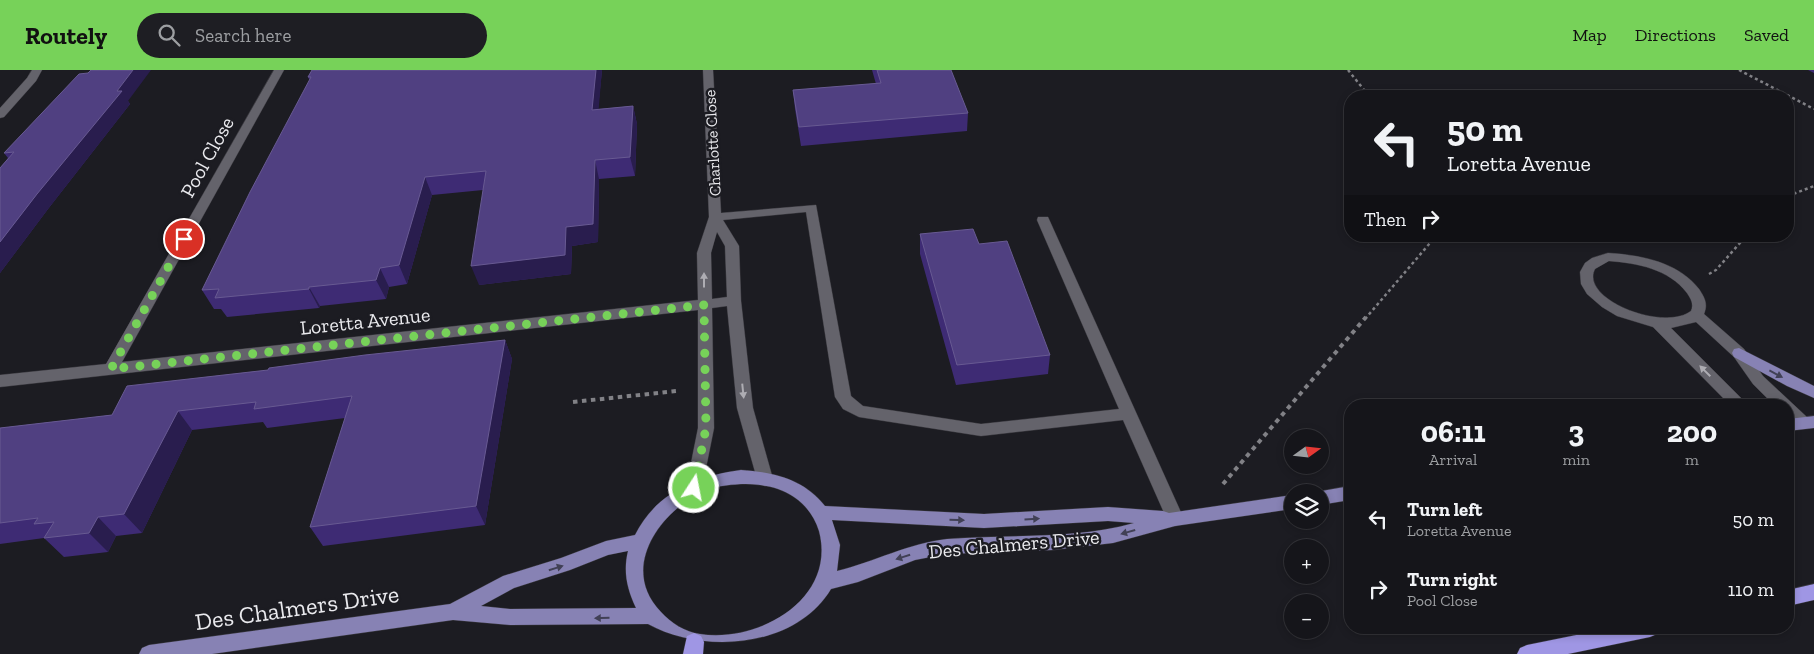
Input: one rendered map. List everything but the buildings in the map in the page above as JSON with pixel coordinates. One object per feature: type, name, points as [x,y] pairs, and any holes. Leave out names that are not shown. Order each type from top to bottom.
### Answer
[{"type":"highway","points":[[1794,597],[1814,592]]},
{"type":"highway","points":[[1527,654],[1622,634]]},
{"type":"main road","points":[[1739,353],[1814,392]]},
{"type":"main road","points":[[733,478],[765,479],[788,486],[807,497],[821,513],[830,535],[832,558],[825,582],[809,606],[786,626],[757,639],[694,648],[651,616],[637,593],[634,568],[640,542],[653,520],[671,502],[694,488],[717,480],[733,478]]},
{"type":"main road","points":[[1329,496],[1344,494]]},
{"type":"main road","name":"Des Chalmers Drive","points":[[825,582],[858,574],[914,553],[946,547],[1054,543],[1113,536],[1175,519],[1284,503]]},
{"type":"main road","name":"Des Chalmers Drive","points":[[821,513],[872,514],[906,518],[984,521],[1108,514],[1175,519]]},
{"type":"main road","name":"Des Chalmers Drive","points":[[453,612],[509,582],[564,565],[606,548],[640,542]]},
{"type":"main road","name":"Des Chalmers Drive","points":[[149,654],[453,612],[510,616],[591,618],[651,616]]},
{"type":"street","points":[[0,115],[32,79],[37,70]]},
{"type":"street","name":"Pool Close","points":[[111,369],[279,70]]},
{"type":"street","name":"Charlotte Close","points":[[694,488],[706,428],[704,253],[715,217],[708,70]]},
{"type":"street","points":[[715,217],[812,208],[843,397],[849,405],[859,411],[981,430],[1127,414]]},
{"type":"street","name":"Charlotte Close","points":[[715,217],[732,246],[734,301],[745,408],[765,479]]},
{"type":"street","points":[[1043,220],[1127,414],[1175,519]]},
{"type":"street","points":[[1608,257],[1642,261],[1676,275],[1689,285],[1697,296],[1700,306],[1697,315],[1689,322],[1658,324],[1639,319],[1606,304],[1594,294],[1587,283],[1585,274],[1588,266],[1596,260],[1608,257]]},
{"type":"street","name":"Loretta Avenue","points":[[0,381],[734,301]]},
{"type":"street","points":[[1697,315],[1739,353],[1758,380],[1778,399]]},
{"type":"street","points":[[1658,324],[1734,399]]},
{"type":"path","points":[[1348,70],[1364,90]]},
{"type":"path","points":[[1740,70],[1778,90]]},
{"type":"path","points":[[1794,98],[1814,109]]},
{"type":"path","points":[[1794,194],[1814,186]]},
{"type":"path","points":[[1197,515],[1431,242]]},
{"type":"path","points":[[1689,285],[1716,270],[1741,242]]},
{"type":"path","points":[[573,402],[677,391],[677,397]]},
{"type":"route","points":[[184,239],[111,369],[704,305],[706,428],[694,488]]}]
